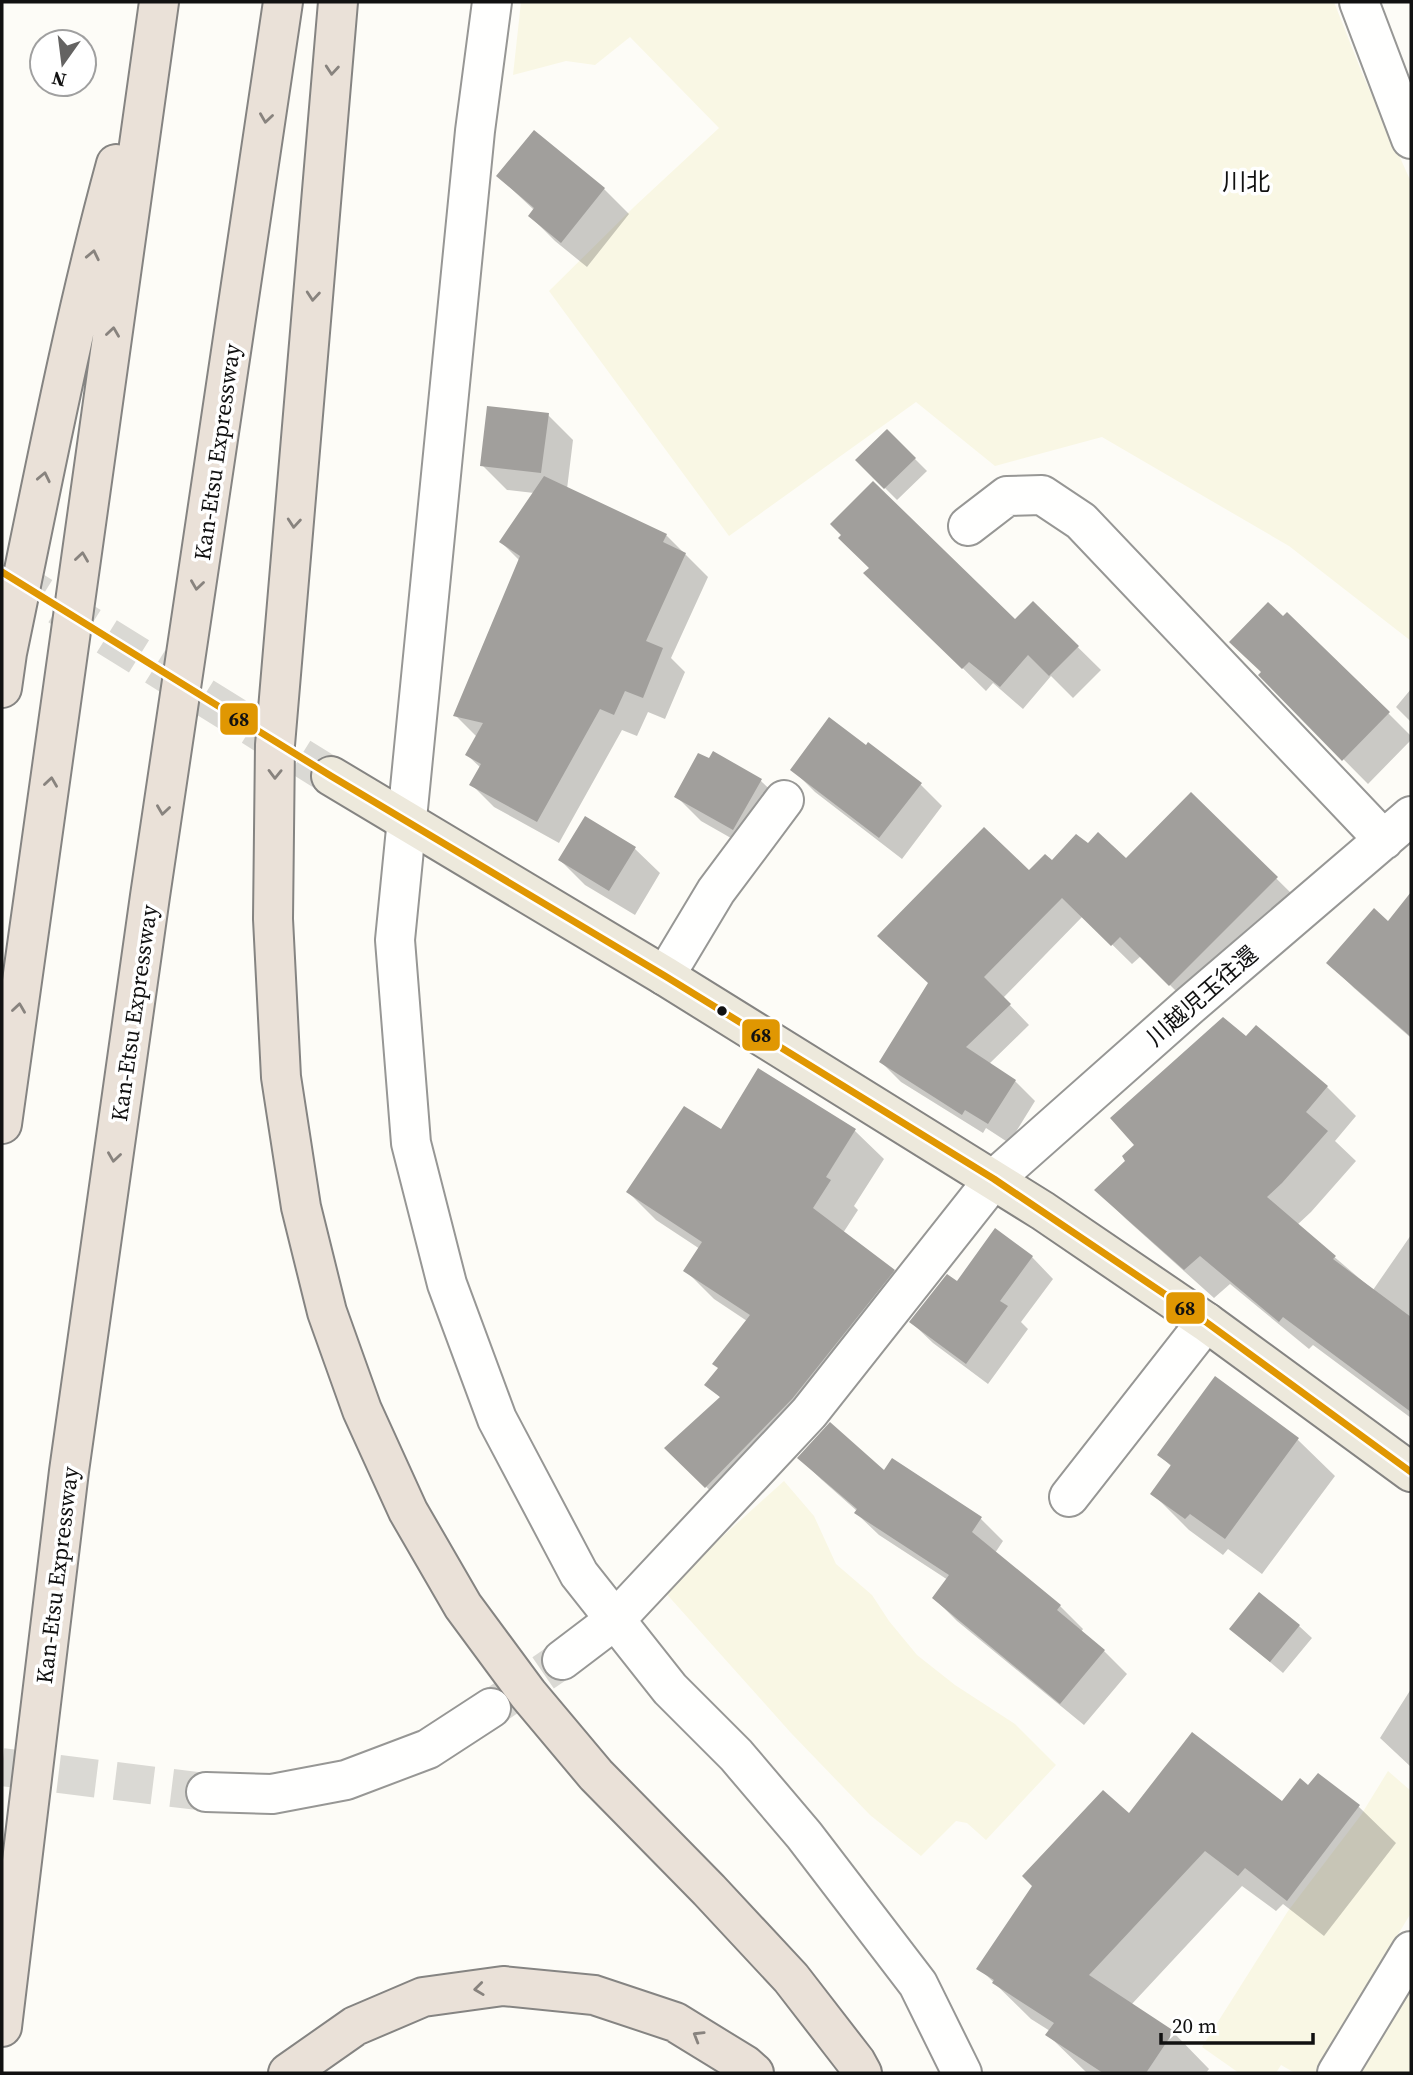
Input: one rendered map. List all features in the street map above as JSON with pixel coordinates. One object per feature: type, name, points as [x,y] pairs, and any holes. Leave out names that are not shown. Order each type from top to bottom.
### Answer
[{"type":"highway","name":"Kan-Etsu Expressway","points":[[2,2027],[69,1471],[152,882],[283,2]]},
{"type":"highway","points":[[338,2],[275,745],[273,919],[281,1077],[301,1207],[324,1298],[362,1410],[408,1511],[463,1606],[528,1694],[596,1775],[791,1978],[862,2073]]},
{"type":"highway","points":[[2,688],[15,613],[100,222],[158,8]]},
{"type":"highway","points":[[2,1124],[158,8]]},
{"type":"highway","points":[[288,2073],[355,2026],[423,1997],[503,1986],[594,1995],[664,2018],[687,2029],[754,2073]]},
{"type":"main road","points":[[331,776],[665,975],[994,1180],[1206,1322],[1411,1472]]},
{"type":"street","points":[[492,2],[475,131],[395,940],[411,1143],[447,1284],[497,1419],[579,1574],[670,1689],[736,1755],[804,1835],[918,1984],[962,2073]]},
{"type":"street","points":[[1359,2],[1411,139]]},
{"type":"street","points":[[968,526],[1007,496],[1042,495],[1081,522],[1397,828]]},
{"type":"street","points":[[665,975],[716,891],[784,800]]},
{"type":"street","name":"川越児玉往還","points":[[562,1660],[616,1619],[809,1413],[994,1180],[1188,1007],[1397,828]]},
{"type":"street","points":[[1069,1497],[1206,1322]]},
{"type":"street","points":[[206,1792],[272,1794],[346,1780],[428,1749],[491,1708]]},
{"type":"street","points":[[1338,2073],[1411,1951]]},
{"type":"shaded area","points":[[521,2],[1334,2],[1362,73],[1411,182],[1411,641],[1289,546],[1102,437],[995,466],[916,402],[729,536],[549,291],[719,128],[630,37],[595,65],[566,61],[513,75]]},
{"type":"shaded area","points":[[784,1481],[814,1516],[836,1564],[872,1595],[917,1655],[955,1685],[1015,1724],[1056,1765],[986,1840],[967,1823],[956,1821],[921,1856],[870,1815],[791,1733],[663,1590]]},
{"type":"shaded area","points":[[1388,1771],[1411,1791],[1411,1913],[1349,2015],[1319,2073],[1295,2073],[1281,2065],[1276,2073],[1239,2073],[1202,2047],[1288,1911],[1361,1815]]},
{"type":"shaded area","points":[[1411,1988],[1411,2073],[1361,2073]]},
{"type":"building","points":[[534,130],[605,188],[561,243],[528,216],[534,208],[496,176]]},
{"type":"building","points":[[487,406],[549,413],[541,473],[480,466]]},
{"type":"building","points":[[887,429],[916,458],[884,489],[855,460]]},
{"type":"building","points":[[544,476],[667,534],[663,542],[686,553],[646,641],[663,648],[643,698],[625,691],[614,715],[600,709],[537,822],[469,785],[481,764],[465,755],[483,723],[453,716],[520,556],[499,542]]},
{"type":"building","points":[[873,481],[1015,619],[1033,601],[1079,646],[1049,676],[1028,655],[1000,687],[969,662],[962,669],[863,573],[869,568],[838,538],[841,535],[830,524]]},
{"type":"building","points":[[1268,602],[1283,616],[1287,612],[1390,712],[1342,761],[1258,675],[1261,672],[1229,642]]},
{"type":"building","points":[[829,717],[866,745],[868,742],[922,783],[879,838],[790,770]]},
{"type":"building","points":[[713,751],[762,779],[733,830],[674,797],[698,753],[709,758]]},
{"type":"building","points":[[1191,792],[1278,877],[1169,986],[1120,937],[1111,946],[1062,898],[984,977],[1011,1004],[966,1047],[1016,1080],[988,1124],[965,1110],[962,1115],[879,1062],[928,983],[877,936],[984,827],[1029,870],[1045,854],[1052,860],[1076,834],[1088,843],[1098,832],[1126,858]]},
{"type":"building","points":[[585,816],[636,847],[609,891],[558,860]]},
{"type":"building","points":[[1411,892],[1411,1037],[1326,963],[1374,908],[1388,921]]},
{"type":"building","points":[[1223,1017],[1246,1036],[1256,1025],[1328,1086],[1306,1112],[1328,1131],[1267,1197],[1336,1256],[1333,1259],[1411,1317],[1411,1412],[1283,1317],[1279,1322],[1200,1256],[1184,1270],[1094,1190],[1125,1161],[1122,1156],[1134,1145],[1110,1118]]},
{"type":"building","points":[[758,1068],[856,1129],[826,1177],[831,1180],[813,1208],[895,1270],[792,1399],[705,1488],[664,1448],[720,1397],[704,1385],[718,1368],[712,1364],[750,1315],[683,1271],[702,1242],[626,1192],[684,1106],[721,1129]]},
{"type":"building","points":[[995,1228],[1033,1256],[1000,1301],[1008,1306],[966,1364],[909,1322],[947,1274],[957,1281]]},
{"type":"building","points":[[1215,1376],[1299,1438],[1225,1539],[1190,1514],[1185,1519],[1150,1494],[1171,1465],[1157,1455]]},
{"type":"building","points":[[830,1422],[884,1470],[892,1458],[982,1517],[972,1532],[1061,1605],[1057,1610],[1105,1650],[1060,1704],[932,1598],[949,1575],[854,1513],[857,1509],[797,1458]]},
{"type":"building","points":[[1259,1592],[1300,1625],[1270,1662],[1229,1629]]},
{"type":"building","points":[[1192,1732],[1282,1801],[1300,1778],[1308,1785],[1318,1773],[1360,1805],[1287,1901],[1245,1868],[1238,1876],[1205,1851],[1089,1975],[1174,2031],[1146,2073],[1103,2073],[1045,2035],[1054,2023],[992,1983],[994,1980],[976,1969],[1032,1886],[1022,1876],[1103,1790],[1129,1813]]},
{"type":"tunnel","points":[[10,576],[331,776]]},
{"type":"tunnel","points":[[496,1705],[562,1660]]},
{"type":"tunnel","points":[[2,1767],[206,1792]]},
{"type":"transit line","name":"68","points":[[2,572],[331,776],[665,976],[994,1179],[1206,1322],[1411,1472]]},
{"type":"district","name":"川北","points":[[1246,182]]}]
